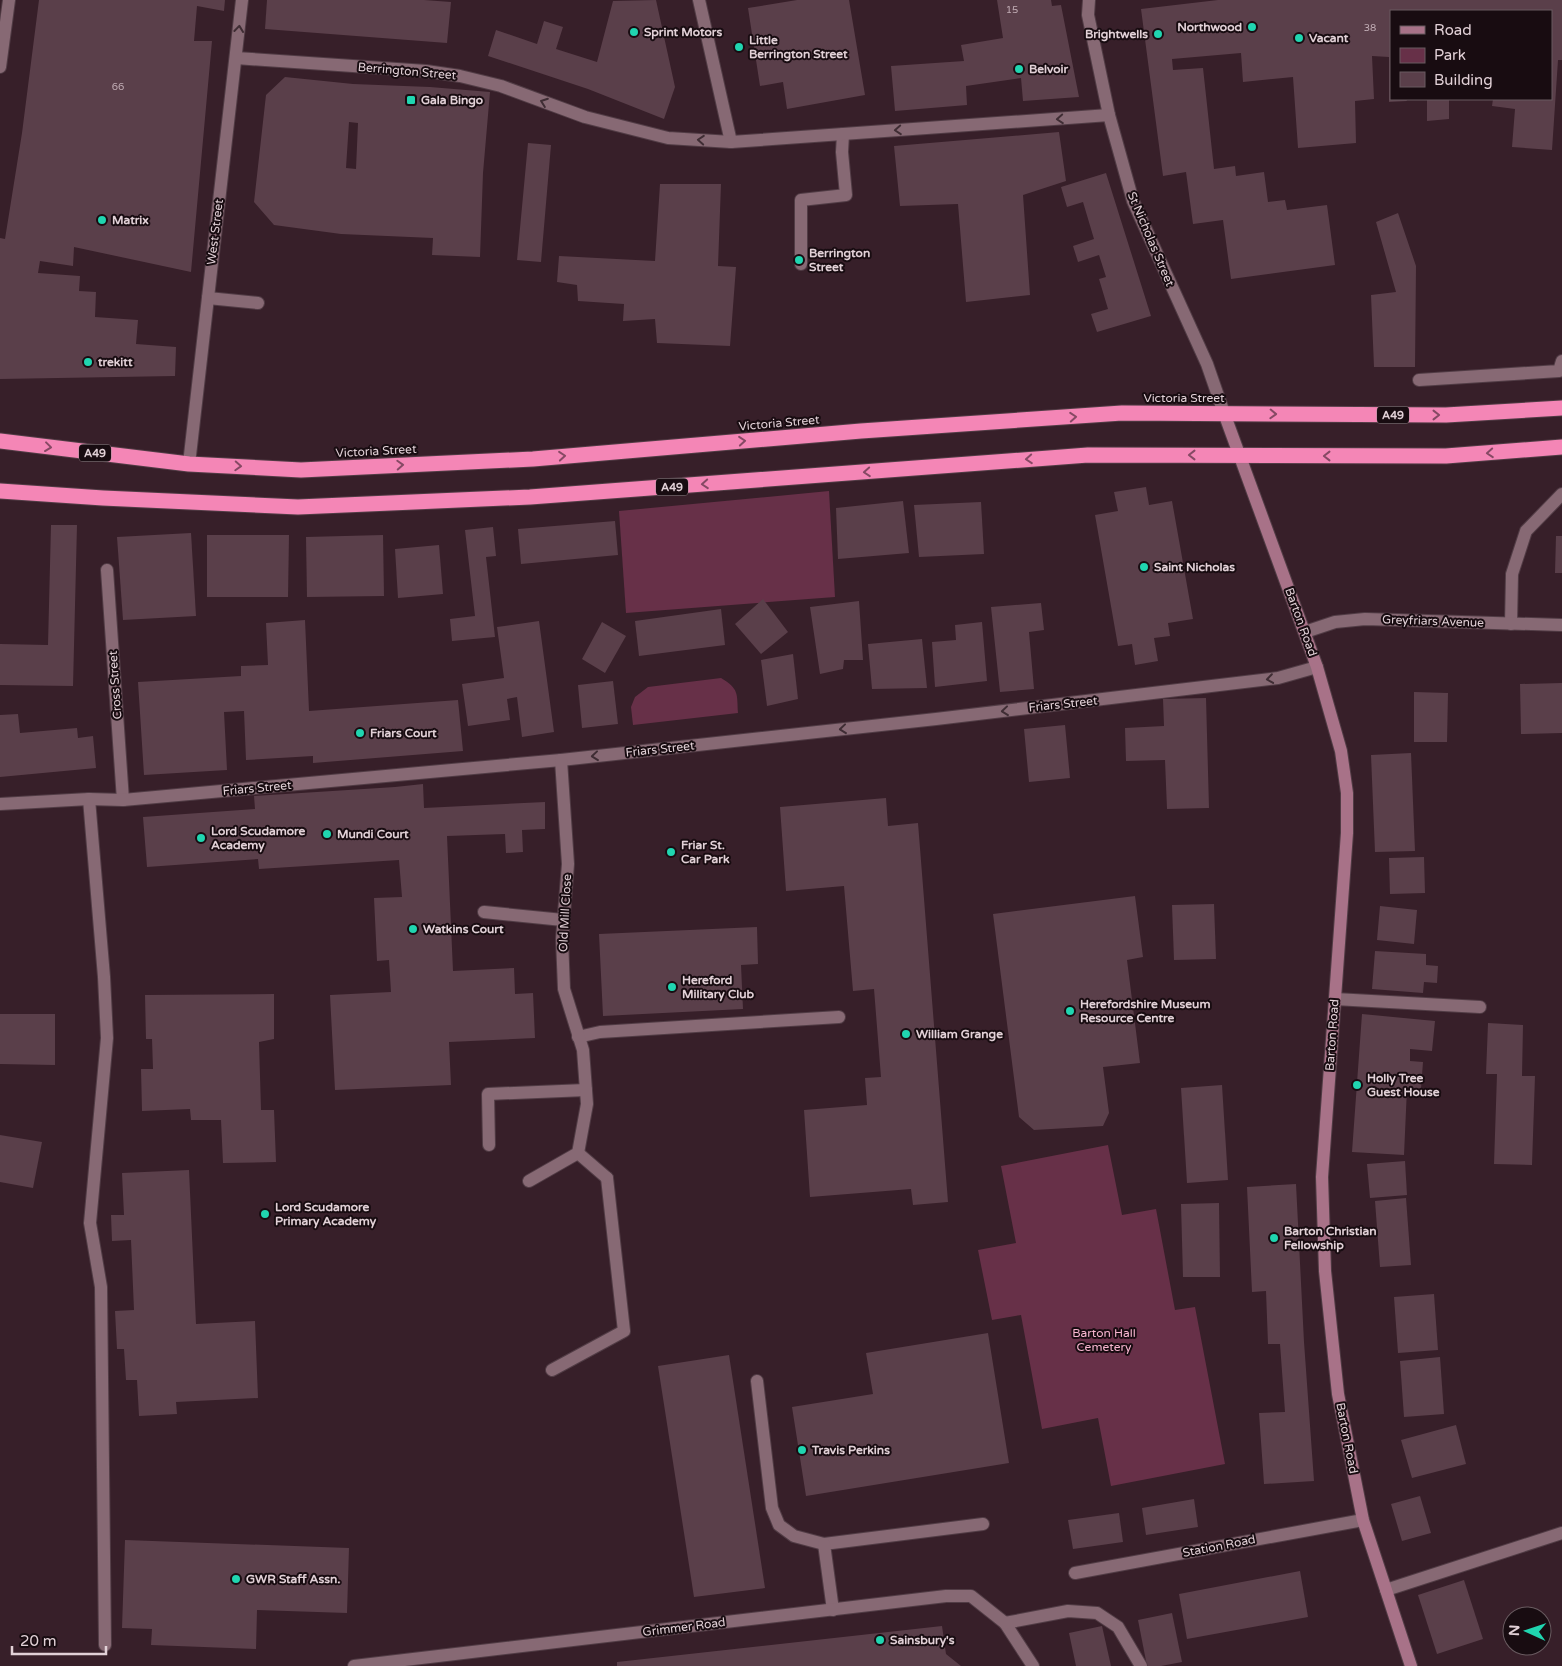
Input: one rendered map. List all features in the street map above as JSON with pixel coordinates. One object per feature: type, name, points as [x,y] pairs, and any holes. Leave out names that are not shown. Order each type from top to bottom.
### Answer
[{"type":"highway","name":"Victoria Street","points":[[0,441],[189,464],[301,470],[514,460],[860,431],[1112,414],[1446,415],[1562,408]]},
{"type":"highway","name":"A49","points":[[0,491],[298,507],[530,497],[1088,455],[1446,456],[1562,447]]},
{"type":"street","points":[[0,67],[9,0]]},
{"type":"street","name":"West Street","points":[[189,464],[242,0]]},
{"type":"street","points":[[699,0],[731,142]]},
{"type":"street","name":"St Nicholas Street","points":[[1089,0],[1088,15],[1109,116],[1133,201],[1206,364],[1224,413]]},
{"type":"street","name":"Berrington Street","points":[[236,58],[426,71],[460,76],[501,86],[585,117],[668,138],[731,142],[1109,116]]},
{"type":"street","points":[[801,264],[801,200],[846,195],[842,152],[843,134]]},
{"type":"street","points":[[208,298],[258,303]]},
{"type":"street","points":[[1419,380],[1558,371],[1562,362]]},
{"type":"street","name":"Barton Road","points":[[1224,413],[1305,632],[1341,751],[1347,793],[1347,833],[1322,1177],[1325,1271],[1338,1394],[1363,1520],[1411,1666]]},
{"type":"street","points":[[1511,624],[1512,574],[1526,531],[1562,494]]},
{"type":"street","name":"Cross Street","points":[[107,570],[123,800]]},
{"type":"street","name":"Greyfriars Avenue","points":[[1305,632],[1335,622],[1365,618],[1562,625]]},
{"type":"street","name":"Friars Street","points":[[0,804],[89,799],[123,800],[561,760],[1128,697],[1278,678],[1317,667]]},
{"type":"street","name":"Old Mill Close","points":[[561,760],[568,864],[562,939],[564,989],[582,1050],[586,1090],[586,1104],[578,1153]]},
{"type":"street","points":[[89,799],[104,977],[107,1038],[90,1223],[102,1287],[105,1645]]},
{"type":"street","points":[[484,912],[563,920]]},
{"type":"street","points":[[1335,998],[1480,1007]]},
{"type":"street","points":[[578,1037],[600,1032],[839,1017]]},
{"type":"street","points":[[488,1145],[488,1094],[586,1090]]},
{"type":"street","points":[[529,1181],[578,1153],[607,1178],[624,1331],[552,1370]]},
{"type":"street","points":[[757,1381],[772,1508],[779,1525],[794,1536],[824,1544],[983,1524]]},
{"type":"street","name":"Station Road","points":[[1074,1573],[1363,1520]]},
{"type":"street","points":[[1386,1590],[1562,1533]]},
{"type":"street","points":[[824,1544],[833,1610]]},
{"type":"street","name":"Grimmer Road","points":[[354,1666],[946,1596],[971,1596],[1005,1623],[1033,1666]]},
{"type":"street","points":[[1005,1623],[1068,1611],[1097,1613],[1118,1627],[1141,1666]]},
{"type":"green space","points":[[829,491],[835,597],[626,613],[619,511]]},
{"type":"green space","points":[[721,678],[731,685],[736,692],[738,713],[633,725],[631,707],[635,697],[648,687]]},
{"type":"green space","name":"Barton Hall Cemetery","points":[[1108,1145],[1122,1215],[1156,1209],[1175,1310],[1195,1307],[1225,1464],[1111,1486],[1098,1418],[1042,1429],[1021,1315],[992,1320],[978,1250],[1016,1243],[1001,1166]]},
{"type":"building","points":[[39,0],[225,0],[224,11],[197,6],[194,41],[212,41],[191,272],[74,247],[73,266],[40,261],[38,273],[80,276],[79,291],[96,292],[95,317],[138,320],[136,344],[176,347],[175,376],[0,379],[0,238],[5,239],[22,133]]},
{"type":"building","points":[[267,0],[424,0],[451,2],[447,43],[265,29]]},
{"type":"building","name":"Sprint Motors","points":[[656,0],[675,87],[664,119],[588,89],[488,56],[496,30],[537,44],[544,21],[563,27],[556,49],[597,62],[613,1]]},
{"type":"building","points":[[797,0],[849,0],[865,95],[787,109],[783,82],[760,86],[748,8]]},
{"type":"building","points":[[997,0],[1051,0],[1052,6],[1061,5],[1079,97],[1023,101],[1021,78],[966,86],[967,105],[895,111],[891,66],[964,61],[961,45],[1003,38]]},
{"type":"building","points":[[1218,0],[1562,0],[1562,60],[1558,60],[1552,150],[1512,147],[1515,109],[1492,106],[1493,100],[1552,100],[1552,10],[1390,10],[1390,100],[1407,101],[1389,102],[1389,57],[1372,56],[1374,99],[1355,101],[1356,143],[1298,148],[1293,77],[1243,82],[1241,53],[1172,59],[1173,70],[1203,68],[1214,169],[1235,166],[1236,176],[1264,172],[1268,202],[1285,200],[1287,210],[1327,205],[1335,265],[1231,279],[1223,220],[1193,224],[1186,172],[1163,176],[1141,9]]},
{"type":"building","points":[[285,77],[353,84],[490,92],[483,173],[480,257],[432,255],[433,238],[341,234],[274,225],[254,202],[266,95]],"holes":[[[349,122],[358,123],[356,169],[346,168]]]},
{"type":"building","points":[[1427,100],[1449,100],[1449,119],[1427,121]]},
{"type":"building","points":[[1059,132],[1066,181],[1023,195],[1030,295],[966,302],[958,204],[900,206],[894,146]]},
{"type":"building","points":[[528,143],[551,145],[541,262],[517,260]]},
{"type":"building","points":[[1106,173],[1151,316],[1097,332],[1091,314],[1108,309],[1099,279],[1106,277],[1099,255],[1078,262],[1073,246],[1094,239],[1083,202],[1067,207],[1061,187]]},
{"type":"building","points":[[660,184],[721,184],[718,266],[736,267],[730,346],[657,343],[655,319],[623,321],[624,304],[578,301],[577,285],[557,282],[559,256],[655,261]]},
{"type":"building","points":[[1398,213],[1416,266],[1415,367],[1374,367],[1371,295],[1396,292],[1376,222]]},
{"type":"building","name":"Saint Nicholas","points":[[1146,487],[1149,505],[1172,501],[1193,619],[1168,623],[1170,636],[1154,638],[1158,661],[1135,665],[1132,644],[1118,646],[1095,515],[1118,511],[1114,492]]},
{"type":"building","points":[[903,501],[909,553],[838,559],[836,508]]},
{"type":"building","points":[[981,502],[984,554],[919,557],[914,505]]},
{"type":"building","points":[[615,521],[618,555],[521,564],[518,529]]},
{"type":"building","points":[[51,525],[77,525],[73,686],[0,685],[0,644],[48,645]]},
{"type":"building","points":[[493,527],[496,556],[486,557],[495,637],[452,641],[450,619],[475,616],[465,530]]},
{"type":"building","points":[[191,533],[196,616],[123,620],[117,537]]},
{"type":"building","points":[[207,535],[289,535],[288,597],[207,597]]},
{"type":"building","points":[[383,535],[384,596],[307,597],[306,537]]},
{"type":"building","points":[[1556,536],[1562,536],[1562,573],[1555,573]]},
{"type":"building","points":[[439,545],[443,594],[398,598],[395,549]]},
{"type":"building","points":[[763,599],[788,632],[761,654],[735,624]]},
{"type":"building","points":[[859,601],[863,660],[844,660],[843,669],[820,674],[810,607]]},
{"type":"building","points":[[1041,603],[1044,630],[1029,632],[1034,689],[1000,692],[991,607]]},
{"type":"building","points":[[721,609],[725,645],[639,656],[635,621]]},
{"type":"building","points":[[305,620],[309,711],[458,700],[463,751],[313,763],[313,756],[246,760],[244,711],[224,712],[227,770],[144,775],[138,682],[241,676],[241,666],[268,665],[266,623]]},
{"type":"building","points":[[539,621],[554,732],[522,737],[517,697],[507,699],[510,720],[468,726],[462,684],[504,678],[497,627]]},
{"type":"building","points":[[602,622],[626,636],[605,673],[582,659]]},
{"type":"building","points":[[982,622],[987,681],[935,687],[932,642],[956,640],[955,625]]},
{"type":"building","points":[[922,639],[927,688],[872,689],[868,644]]},
{"type":"building","points":[[793,654],[798,699],[767,706],[761,660]]},
{"type":"building","points":[[613,681],[618,724],[582,728],[578,685]]},
{"type":"building","points":[[1562,683],[1562,733],[1521,734],[1520,684]]},
{"type":"building","points":[[1414,692],[1448,693],[1447,742],[1414,742]]},
{"type":"building","points":[[1206,698],[1209,808],[1167,809],[1165,760],[1126,761],[1125,728],[1164,726],[1163,699]]},
{"type":"building","points":[[18,714],[20,733],[77,728],[78,738],[93,736],[96,768],[0,777],[0,715]]},
{"type":"building","points":[[1065,725],[1070,778],[1029,782],[1024,729]]},
{"type":"building","points":[[1411,753],[1415,851],[1375,852],[1371,755]]},
{"type":"building","name":"Watkins Court","points":[[423,784],[424,808],[545,802],[545,829],[522,830],[523,852],[506,853],[505,834],[447,836],[453,971],[514,968],[515,994],[533,993],[535,1038],[449,1042],[451,1085],[335,1090],[330,995],[391,992],[389,960],[377,961],[374,898],[402,897],[399,860],[259,869],[258,859],[147,867],[143,817],[255,809],[254,796]]},
{"type":"building","name":"William Grange","points":[[886,798],[888,826],[918,823],[948,1202],[913,1205],[911,1189],[810,1197],[804,1110],[867,1105],[865,1078],[881,1077],[874,989],[853,991],[844,886],[786,891],[780,807]]},
{"type":"building","points":[[1424,857],[1425,893],[1390,894],[1389,858]]},
{"type":"building","name":"Herefordshire Museum Resource Centre","points":[[1135,896],[1143,957],[1127,960],[1140,1063],[1103,1067],[1109,1113],[1103,1126],[1034,1130],[1019,1117],[993,914]]},
{"type":"building","points":[[1214,904],[1216,959],[1174,960],[1172,905]]},
{"type":"building","points":[[1380,906],[1417,910],[1414,944],[1377,940]]},
{"type":"building","name":"Hereford Military Club","points":[[757,927],[758,964],[741,965],[743,1009],[603,1016],[599,934]]},
{"type":"building","points":[[1375,951],[1426,954],[1426,965],[1438,966],[1437,983],[1424,982],[1423,993],[1372,989]]},
{"type":"building","points":[[274,994],[274,1039],[259,1042],[261,1110],[274,1110],[276,1162],[223,1163],[221,1120],[191,1120],[190,1109],[142,1111],[141,1069],[153,1069],[152,1039],[146,1039],[145,995]]},
{"type":"building","points":[[0,1014],[55,1014],[55,1065],[0,1064]]},
{"type":"building","points":[[1362,1014],[1435,1021],[1432,1051],[1410,1049],[1410,1061],[1423,1062],[1421,1089],[1407,1088],[1404,1155],[1352,1152]]},
{"type":"building","points":[[1488,1023],[1523,1025],[1522,1076],[1535,1076],[1532,1165],[1494,1164],[1497,1074],[1486,1074]]},
{"type":"building","points":[[1222,1085],[1228,1180],[1187,1183],[1181,1088]]},
{"type":"building","points":[[0,1135],[42,1142],[33,1188],[0,1182]]},
{"type":"building","points":[[1405,1161],[1407,1195],[1370,1198],[1367,1164]]},
{"type":"building","points":[[189,1170],[196,1324],[255,1321],[258,1398],[176,1402],[177,1414],[139,1416],[137,1380],[126,1380],[124,1349],[117,1349],[115,1311],[134,1310],[131,1240],[112,1241],[111,1215],[124,1215],[122,1173]]},
{"type":"building","points":[[1296,1184],[1304,1342],[1314,1481],[1264,1484],[1259,1413],[1285,1412],[1280,1344],[1268,1344],[1266,1291],[1252,1292],[1247,1187]]},
{"type":"building","points":[[1406,1198],[1411,1265],[1380,1267],[1375,1201]]},
{"type":"building","points":[[1219,1203],[1220,1277],[1183,1277],[1181,1204]]},
{"type":"building","points":[[1434,1294],[1438,1350],[1398,1353],[1394,1297]]},
{"type":"building","points":[[988,1333],[1009,1463],[806,1496],[792,1407],[873,1394],[866,1353]]},
{"type":"building","points":[[729,1355],[765,1588],[694,1597],[658,1366]]},
{"type":"building","points":[[1440,1357],[1444,1414],[1404,1417],[1400,1361]]},
{"type":"building","points":[[1456,1425],[1466,1464],[1412,1478],[1401,1440]]},
{"type":"building","points":[[1420,1496],[1431,1533],[1402,1541],[1391,1504]]},
{"type":"building","points":[[1194,1499],[1198,1527],[1146,1535],[1142,1508]]},
{"type":"building","points":[[1119,1513],[1123,1542],[1073,1549],[1068,1520]]},
{"type":"building","name":"GWR Staff Assn.","points":[[125,1540],[349,1548],[347,1613],[257,1610],[256,1649],[151,1645],[152,1629],[122,1628]]},
{"type":"building","points":[[1300,1571],[1308,1617],[1187,1639],[1179,1594]]},
{"type":"building","points":[[1464,1580],[1483,1639],[1437,1654],[1418,1595]]},
{"type":"building","points":[[1172,1613],[1182,1662],[1161,1666],[1147,1666],[1138,1620]]},
{"type":"building","name":"Sainsbury's","points":[[942,1626],[946,1654],[961,1666],[617,1666],[617,1662]]},
{"type":"building","points":[[1102,1626],[1111,1666],[1076,1666],[1069,1633]]},
{"type":"place","name":"Northwood","points":[[1252,27]]},
{"type":"place","name":"Sprint Motors","points":[[634,32]]},
{"type":"place","name":"Brightwells","points":[[1158,34]]},
{"type":"place","name":"Vacant","points":[[1299,38]]},
{"type":"place","name":"Little Berrington Street","points":[[739,47]]},
{"type":"place","name":"Belvoir","points":[[1019,69]]},
{"type":"place","name":"Gala Bingo","points":[[411,100]]},
{"type":"place","name":"Matrix","points":[[102,220]]},
{"type":"place","name":"Berrington Street","points":[[799,260]]},
{"type":"place","name":"trekitt","points":[[88,362]]},
{"type":"place","name":"Saint Nicholas","points":[[1144,567]]},
{"type":"place","name":"Friars Court","points":[[360,733]]},
{"type":"place","name":"Mundi Court","points":[[327,834]]},
{"type":"place","name":"Lord Scudamore Academy","points":[[201,838]]},
{"type":"place","name":"Friar St. Car Park","points":[[671,852]]},
{"type":"place","name":"Watkins Court","points":[[413,929]]},
{"type":"place","name":"Hereford Military Club","points":[[672,987]]},
{"type":"place","name":"Herefordshire Museum Resource Centre","points":[[1070,1011]]},
{"type":"place","name":"William Grange","points":[[906,1034]]},
{"type":"place","name":"Holly Tree Guest House","points":[[1357,1085]]},
{"type":"place","name":"Lord Scudamore Primary Academy","points":[[265,1214]]},
{"type":"place","name":"Barton Christian Fellowship","points":[[1274,1238]]},
{"type":"place","name":"Travis Perkins","points":[[802,1450]]},
{"type":"place","name":"GWR Staff Assn.","points":[[236,1579]]},
{"type":"place","name":"Sainsbury's","points":[[880,1640]]}]
